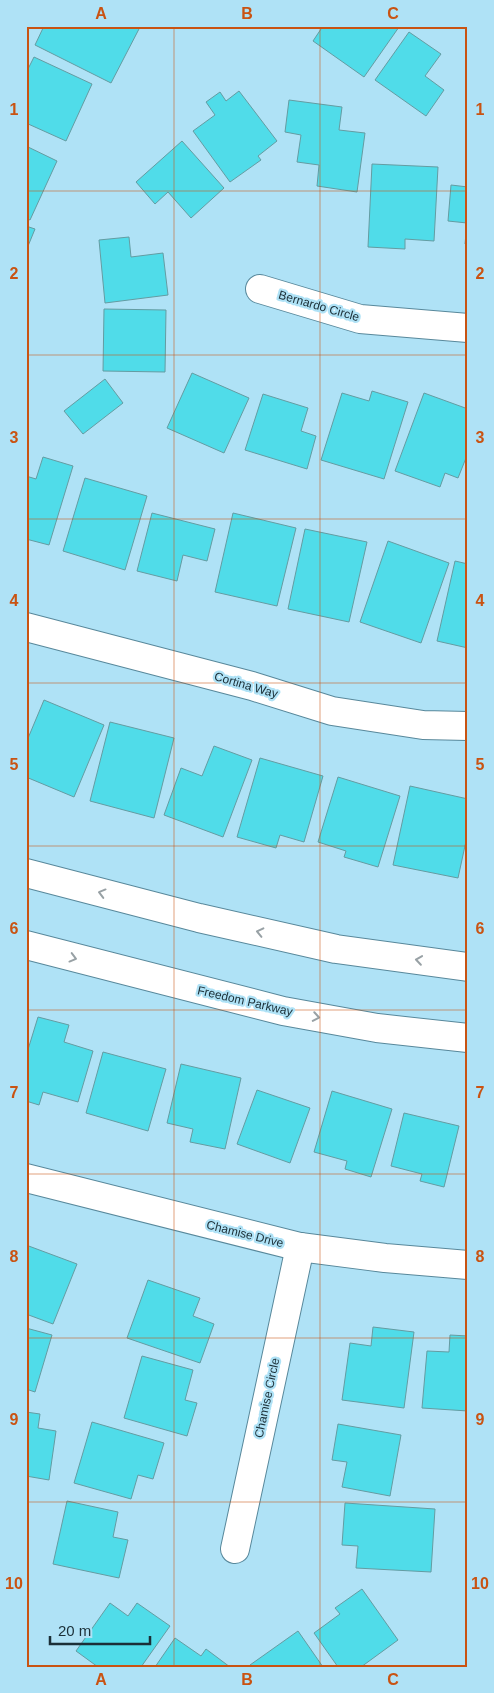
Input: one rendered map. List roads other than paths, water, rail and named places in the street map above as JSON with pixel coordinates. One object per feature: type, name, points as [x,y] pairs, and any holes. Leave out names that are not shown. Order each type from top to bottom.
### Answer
[{"type":"street","name":"Bernardo Circle","points":[[260,289],[360,319],[468,328]]},
{"type":"street","name":"Cortina Way","points":[[26,627],[252,686],[332,711],[423,726],[468,726]]},
{"type":"street","points":[[26,873],[199,918],[336,949],[468,967]]},
{"type":"street","name":"Freedom Parkway","points":[[26,945],[283,1011],[377,1028],[468,1038]]},
{"type":"street","name":"Chamise Drive","points":[[26,1178],[300,1247],[385,1258],[468,1265]]},
{"type":"street","name":"Chamise Circle","points":[[235,1549],[300,1247]]}]
